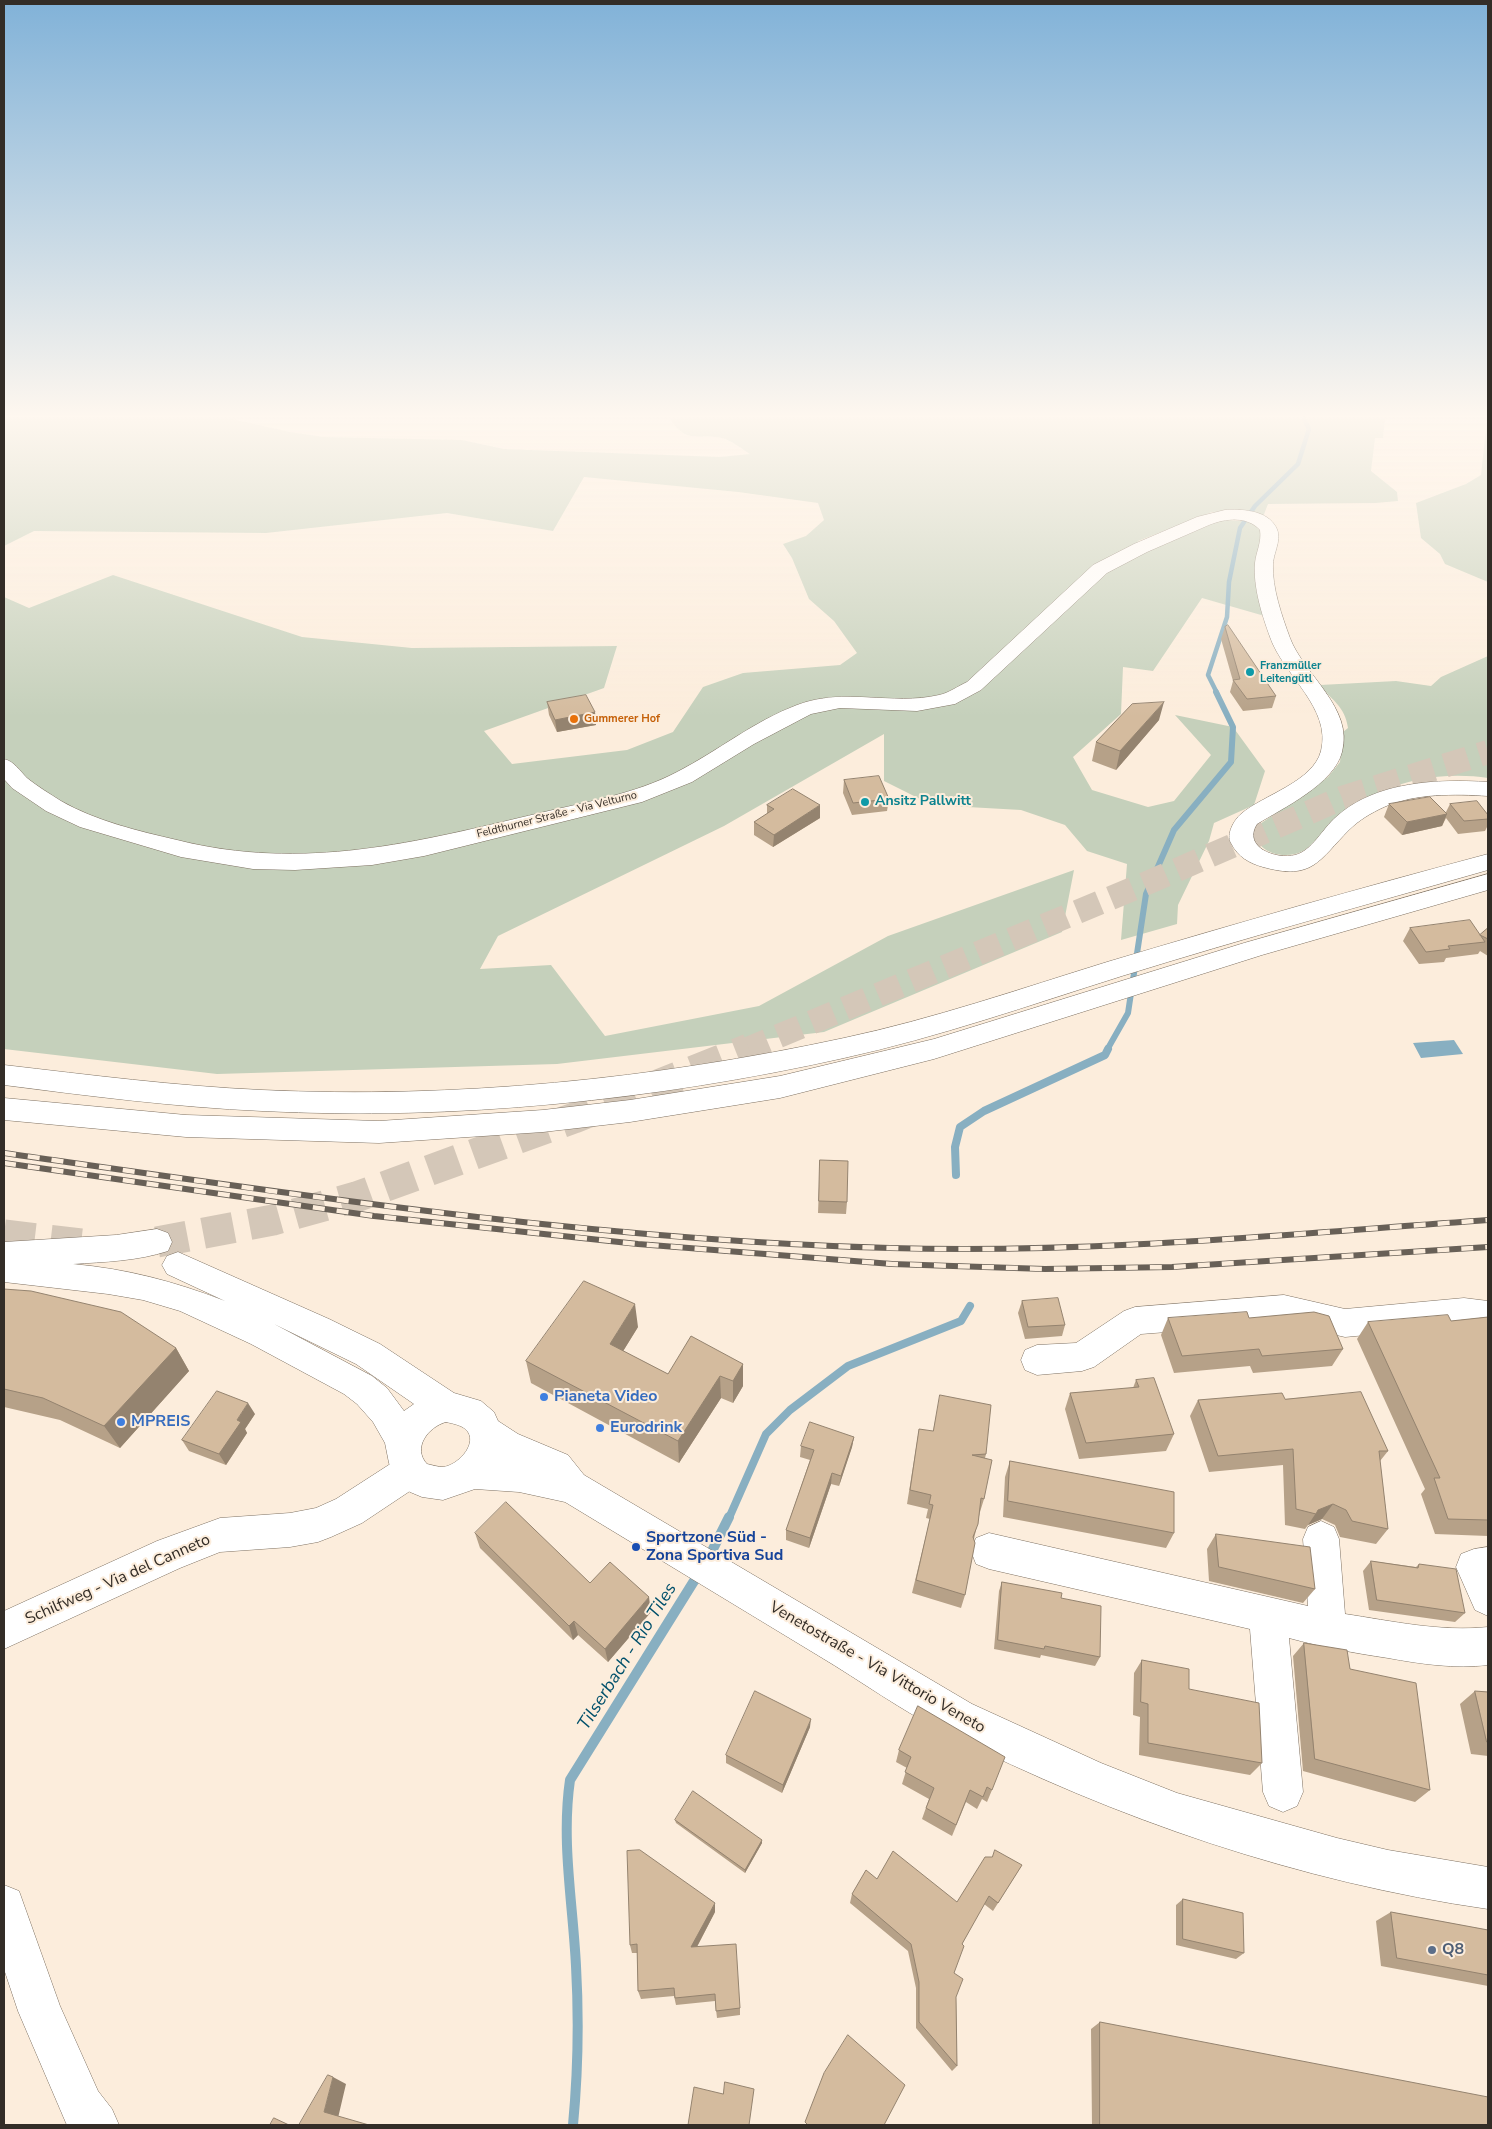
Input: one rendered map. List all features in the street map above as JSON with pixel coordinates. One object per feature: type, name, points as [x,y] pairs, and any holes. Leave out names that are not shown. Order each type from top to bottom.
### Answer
[{"type":"main road","name":"Feldthurner Straße - Via Velturno","points":[[4,766],[20,783],[54,806],[88,822],[181,849],[253,861],[295,862],[372,857],[424,848],[634,797],[684,777],[746,739],[805,709],[840,702],[917,705],[948,700],[974,686],[1100,569],[1119,557],[1211,518]]},
{"type":"main road","name":"Feldthurner Straße - Via Velturno","points":[[1250,518],[1264,524],[1270,530],[1271,536],[1264,563],[1266,580],[1280,639],[1294,666],[1328,715],[1334,743],[1332,753],[1318,773],[1249,819],[1242,826],[1241,841],[1252,854],[1272,862],[1296,863],[1314,857],[1332,833],[1347,819],[1363,808],[1381,800],[1435,789],[1488,789]]},
{"type":"main road","points":[[4,1075],[136,1091],[214,1098],[299,1102],[469,1100],[551,1093],[688,1077],[842,1048],[904,1034],[997,1008],[1108,983],[1188,958],[1393,887],[1488,862]]},
{"type":"main road","points":[[1188,958],[1488,882]]},
{"type":"main road","points":[[4,1109],[186,1126],[283,1130],[379,1132],[543,1122],[630,1111],[780,1087],[934,1049],[1002,1029],[1108,983]]},
{"type":"main road","points":[[4,1255],[108,1249],[167,1254],[368,1354],[446,1407]]},
{"type":"main road","points":[[4,1269],[107,1280],[145,1288],[187,1301],[296,1351],[368,1392],[395,1425],[407,1459],[420,1480],[432,1484],[446,1484],[460,1480],[472,1472],[482,1460],[487,1446],[486,1432]]},
{"type":"main road","points":[[1037,1360],[1082,1357],[1135,1321],[1284,1309],[1346,1323],[1464,1312],[1488,1315]]},
{"type":"main road","points":[[407,1459],[407,1435],[413,1425],[434,1410],[446,1407]]},
{"type":"main road","name":"Venetostraße - Via Vittorio Veneto","points":[[446,1407],[460,1408],[472,1412],[481,1421],[486,1432],[506,1444],[556,1467],[572,1488]]},
{"type":"main road","name":"Schilfweg - Via del Canneto","points":[[4,1630],[170,1554],[220,1536],[318,1525],[349,1511],[407,1459]]},
{"type":"main road","name":"Venetostraße - Via Vittorio Veneto","points":[[472,1472],[518,1476],[572,1488],[958,1718],[1092,1780],[1177,1813],[1337,1859],[1488,1888]]},
{"type":"main road","points":[[1321,1539],[1328,1630]]},
{"type":"main road","points":[[989,1551],[1268,1614],[1328,1630],[1422,1645],[1469,1648],[1488,1646]]},
{"type":"main road","points":[[1488,1566],[1474,1567],[1488,1597]]},
{"type":"main road","points":[[1268,1614],[1283,1792]]},
{"type":"main road","points":[[4,1906],[40,2011],[82,2107],[96,2125]]},
{"type":"green space","points":[[4,518],[399,518],[266,533],[34,531],[4,546]]},
{"type":"green space","points":[[479,518],[560,518],[553,531]]},
{"type":"green space","points":[[823,518],[1196,518],[1138,541],[1135,557],[1221,520],[1247,521],[1255,524],[1262,530],[1268,617],[1202,598],[1153,671],[1123,667],[1121,714],[1073,757],[1092,790],[1148,807],[1174,801],[1211,755],[1175,715],[1233,727],[1265,771],[1254,805],[1214,823],[1209,841],[1178,905],[1177,924],[1121,940],[1127,864],[1087,851],[1065,825],[1021,810],[932,805],[884,781],[884,734],[724,826],[498,936],[480,969],[551,965],[605,1036],[759,1006],[888,936],[1074,870],[1062,932],[824,1032],[557,1064],[217,1074],[4,1049],[4,597],[29,608],[113,575],[302,637],[412,648],[617,646],[604,688],[484,731],[512,764],[627,750],[673,732],[703,687],[743,673],[840,665],[857,653],[834,621],[809,599],[792,558],[783,544],[806,536],[824,520]]},
{"type":"green space","points":[[1418,518],[1488,518],[1488,582],[1445,564],[1440,554],[1421,538]]},
{"type":"green space","points":[[1488,656],[1488,778],[1448,776],[1419,779],[1393,787],[1377,795],[1337,820],[1305,850],[1295,854],[1279,855],[1266,850],[1261,845],[1257,832],[1260,824],[1328,777],[1340,762],[1343,732],[1348,728],[1346,720],[1341,709],[1320,685],[1396,681],[1431,686],[1441,677]]},
{"type":"water","points":[[1454,1040],[1463,1054],[1421,1058],[1413,1043]]},
{"type":"building","points":[[1228,625],[1276,696],[1247,699],[1233,680],[1240,679],[1225,627]]},
{"type":"building","points":[[586,695],[595,712],[555,720],[547,702]]},
{"type":"building","points":[[1164,702],[1120,751],[1096,742],[1132,704]]},
{"type":"building","points":[[879,776],[889,799],[853,803],[844,780]]},
{"type":"building","points":[[793,789],[820,805],[774,835],[754,822],[774,809],[767,805]]},
{"type":"building","points":[[1430,797],[1447,814],[1407,822],[1389,804]]},
{"type":"building","points":[[1477,801],[1488,815],[1488,819],[1464,821],[1450,804]]},
{"type":"building","points":[[1470,920],[1485,942],[1448,946],[1450,949],[1426,952],[1410,928]]},
{"type":"building","points":[[1488,928],[1488,939],[1480,935]]},
{"type":"building","points":[[820,1160],[848,1161],[847,1202],[819,1201]]},
{"type":"building","points":[[584,1281],[635,1304],[610,1344],[668,1374],[691,1336],[743,1364],[733,1381],[720,1376],[678,1441],[526,1361]]},
{"type":"building","points":[[4,1289],[31,1291],[121,1312],[176,1348],[104,1426],[43,1398],[4,1389]]},
{"type":"building","points":[[1058,1298],[1065,1325],[1028,1327],[1022,1301]]},
{"type":"building","points":[[1247,1312],[1249,1318],[1314,1312],[1329,1316],[1343,1349],[1262,1356],[1259,1349],[1182,1356],[1168,1318]]},
{"type":"building","points":[[1448,1315],[1451,1321],[1488,1317],[1488,1520],[1448,1519],[1434,1478],[1440,1478],[1368,1322]]},
{"type":"building","points":[[1154,1378],[1174,1434],[1086,1443],[1070,1393],[1139,1387],[1136,1380]]},
{"type":"building","points":[[217,1391],[248,1403],[237,1420],[241,1422],[219,1454],[182,1440]]},
{"type":"building","points":[[1361,1392],[1388,1451],[1379,1451],[1388,1529],[1352,1521],[1346,1510],[1333,1504],[1318,1510],[1316,1514],[1296,1509],[1293,1449],[1218,1456],[1198,1400],[1282,1393],[1285,1399]]},
{"type":"building","points":[[940,1395],[991,1405],[986,1454],[972,1455],[992,1460],[984,1499],[981,1498],[978,1524],[973,1537],[975,1543],[965,1595],[916,1580],[933,1505],[929,1504],[931,1495],[910,1490],[919,1429],[933,1431]]},
{"type":"building","points":[[810,1422],[854,1437],[841,1476],[832,1473],[810,1538],[786,1530],[814,1450],[801,1446]]},
{"type":"building","points":[[1010,1461],[1174,1492],[1174,1533],[1008,1501]]},
{"type":"building","points":[[506,1502],[590,1583],[610,1562],[649,1597],[605,1649],[574,1621],[569,1626],[475,1533]]},
{"type":"building","points":[[1216,1534],[1310,1547],[1315,1589],[1219,1567]]},
{"type":"building","points":[[1371,1561],[1418,1568],[1419,1564],[1456,1569],[1465,1613],[1377,1600]]},
{"type":"building","points":[[1002,1582],[1062,1593],[1061,1598],[1101,1606],[1100,1657],[1045,1646],[1044,1649],[998,1640]]},
{"type":"building","points":[[1304,1643],[1347,1650],[1350,1669],[1416,1683],[1430,1790],[1315,1759]]},
{"type":"building","points":[[1142,1660],[1189,1669],[1189,1689],[1259,1703],[1262,1763],[1148,1743],[1148,1704],[1141,1702]]},
{"type":"building","points":[[755,1691],[811,1719],[783,1785],[726,1755]]},
{"type":"building","points":[[1475,1691],[1488,1692],[1488,1742],[1487,1742]]},
{"type":"building","points":[[918,1706],[1005,1757],[992,1790],[987,1787],[983,1797],[970,1790],[956,1825],[926,1808],[934,1788],[905,1772],[911,1757],[899,1750]]},
{"type":"building","points":[[693,1791],[762,1840],[745,1870],[675,1820]]},
{"type":"building","points":[[640,1850],[715,1903],[691,1947],[736,1944],[740,2008],[716,2011],[715,1994],[675,1998],[674,1988],[638,1991],[637,1944],[630,1945],[627,1851]]},
{"type":"building","points":[[995,1850],[1022,1865],[998,1903],[989,1896],[962,1944],[964,1946],[954,1973],[963,1979],[956,1997],[957,2066],[919,2022],[919,1982],[911,1944],[852,1894],[866,1870],[877,1879],[893,1851],[957,1902],[985,1857],[992,1857]]},
{"type":"building","points":[[1183,1899],[1243,1913],[1244,1953],[1183,1939]]},
{"type":"building","name":"Q8","points":[[1391,1912],[1488,1930],[1488,1975],[1397,1958]]},
{"type":"building","points":[[1100,2022],[1488,2097],[1488,2125],[1100,2125]]},
{"type":"building","points":[[848,2035],[905,2085],[884,2125],[808,2125],[805,2122],[824,2073]]},
{"type":"building","points":[[328,2075],[333,2077],[324,2112],[369,2125],[299,2125]]},
{"type":"building","points":[[725,2082],[754,2089],[749,2125],[688,2125],[694,2087],[723,2094]]},
{"type":"building","points":[[274,2118],[289,2125],[270,2125]]},
{"type":"waterway","points":[[1217,693],[1208,675],[1227,617],[1229,582],[1240,528],[1247,518]]},
{"type":"waterway","points":[[1107,1050],[1128,1013],[1146,894],[1174,830],[1231,762],[1233,727],[1216,692]]},
{"type":"waterway","name":"Tilserbach - Rio Tiles","points":[[956,1175],[955,1147],[960,1127],[984,1111],[1105,1055],[1108,1049]]},
{"type":"waterway","name":"Tilserbach - Rio Tiles","points":[[729,1518],[766,1434],[790,1410],[848,1366],[961,1321],[970,1306]]},
{"type":"waterway","name":"Tilserbach - Rio Tiles","points":[[709,1557],[729,1517]]},
{"type":"waterway","name":"Tilserbach - Rio Tiles","points":[[573,2125],[578,2026],[575,1943],[567,1850],[570,1780],[699,1573]]},
{"type":"tunnel","points":[[745,1050],[1147,883],[1342,798],[1488,752]]},
{"type":"tunnel","points":[[157,1242],[273,1220],[356,1197],[574,1118],[749,1049]]},
{"type":"tunnel","points":[[4,1235],[81,1244]]},
{"type":"railway","points":[[4,1153],[335,1199],[557,1226],[779,1243],[890,1248],[1039,1248],[1189,1242],[1488,1220]]},
{"type":"railway","points":[[4,1163],[374,1216],[638,1244],[892,1264],[1045,1269],[1172,1267],[1488,1247]]},
{"type":"place","name":"Franzmüller Leitengütl","points":[[1250,672]]},
{"type":"place","name":"Gummerer Hof","points":[[574,719]]},
{"type":"place","name":"Ansitz Pallwitt","points":[[865,802]]},
{"type":"place","name":"Pianeta Video","points":[[544,1397]]},
{"type":"place","name":"MPREIS","points":[[121,1422]]},
{"type":"place","name":"Eurodrink","points":[[600,1428]]},
{"type":"place","name":"Sportzone Süd - Zona Sportiva Sud","points":[[636,1547]]},
{"type":"place","name":"Q8","points":[[1432,1950]]}]
